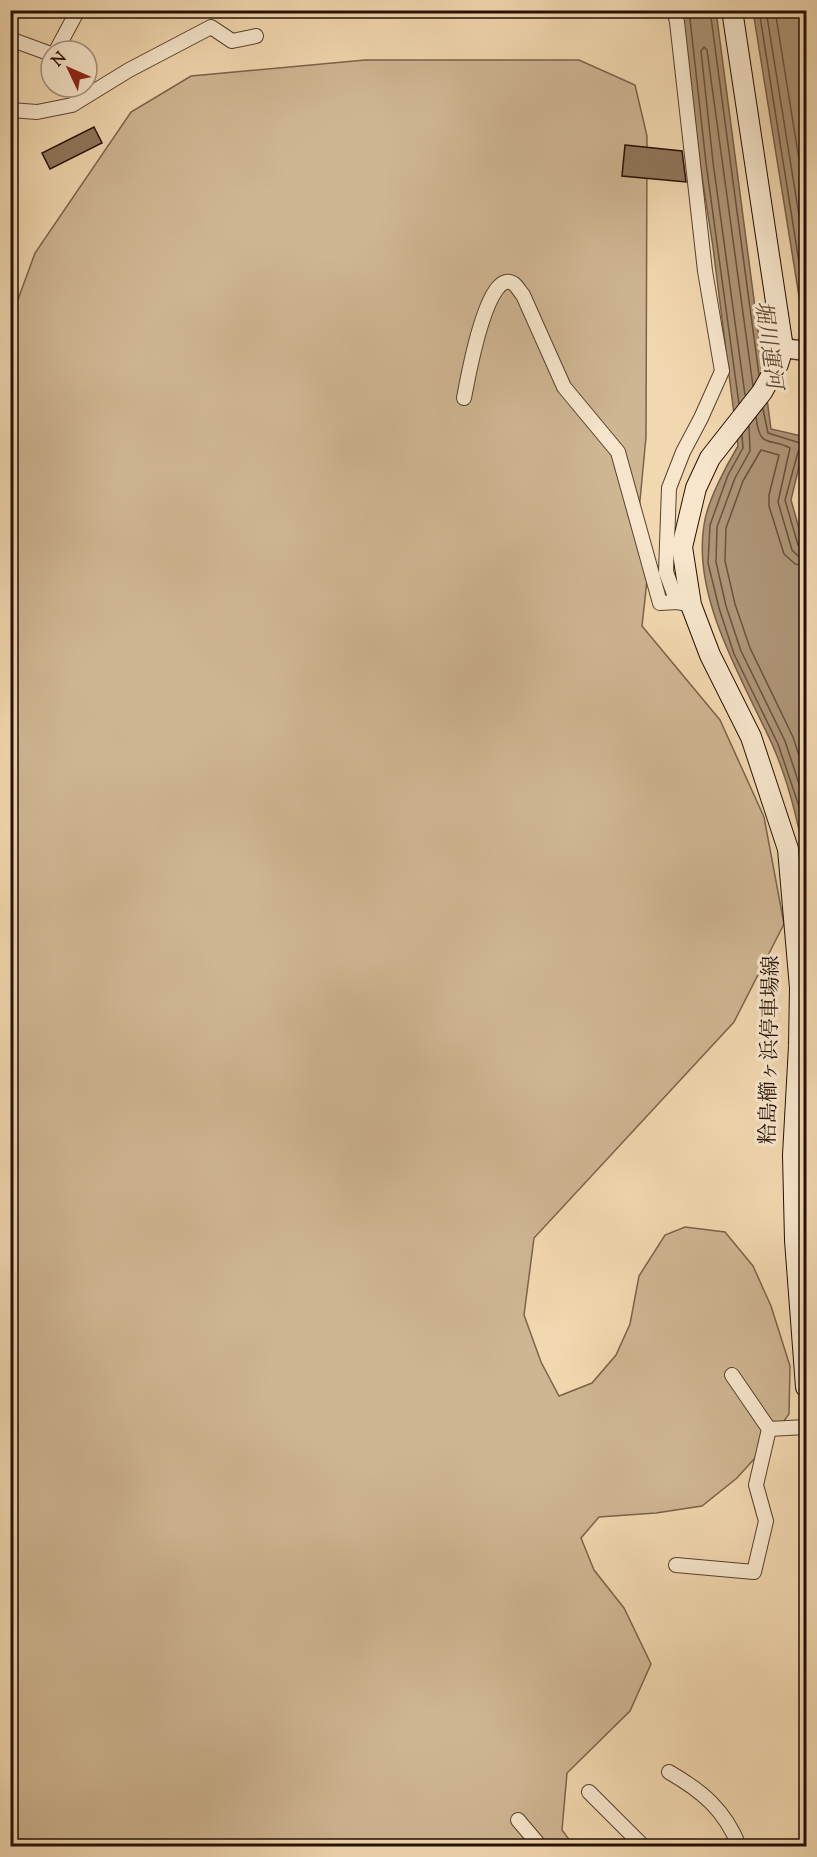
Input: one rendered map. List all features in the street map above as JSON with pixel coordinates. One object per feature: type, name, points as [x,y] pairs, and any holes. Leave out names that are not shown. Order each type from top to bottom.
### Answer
[{"type":"main road","points":[[732,10],[781,356]]},
{"type":"main road","name":"粭島櫛ヶ浜停車場線","points":[[781,356],[762,392],[710,458],[696,488],[682,547],[684,603],[751,737],[788,849],[800,988],[793,1155],[795,1240],[807,1387]]},
{"type":"street","points":[[62,39],[78,10]]},
{"type":"street","points":[[674,10],[705,271],[722,371],[683,452],[669,488],[666,572],[684,603]]},
{"type":"street","points":[[10,110],[37,112],[72,105],[129,70],[211,27],[232,41],[256,36]]},
{"type":"street","points":[[10,39],[39,50]]},
{"type":"street","points":[[464,398],[480,326],[493,294],[501,284],[508,282],[514,284],[523,295],[564,387],[618,452],[660,603],[684,603]]},
{"type":"street","points":[[781,356],[807,351]]},
{"type":"street","points":[[676,1564],[754,1572],[766,1521],[756,1485],[769,1429],[732,1375]]},
{"type":"street","points":[[769,1429],[807,1427]]},
{"type":"street","points":[[669,1772],[690,1784],[709,1800],[731,1826],[739,1846]]},
{"type":"street","points":[[589,1792],[643,1846]]},
{"type":"street","points":[[518,1820],[540,1846]]},
{"type":"shaded area","points":[[365,60],[579,60],[635,85],[647,136],[646,437],[637,532],[648,571],[642,626],[720,720],[764,817],[784,924],[734,1022],[534,1238],[524,1315],[541,1362],[559,1396],[592,1383],[616,1355],[630,1324],[639,1276],[665,1235],[685,1227],[725,1232],[753,1266],[771,1306],[790,1366],[789,1414],[766,1446],[737,1478],[702,1506],[656,1513],[599,1517],[581,1538],[594,1570],[624,1608],[651,1664],[630,1711],[567,1773],[562,1830],[574,1846],[11,1846],[10,316],[35,253],[131,112],[191,76]]},
{"type":"water","points":[[682,11],[716,11],[771,429],[806,437],[791,500],[806,553],[806,866],[797,819],[783,773],[723,638],[705,581],[702,553],[706,516],[718,484],[738,446]]},
{"type":"water","points":[[753,11],[806,11],[806,327],[804,327]]},
{"type":"building","points":[[94,127],[102,143],[50,169],[42,153]]},
{"type":"building","points":[[625,145],[682,151],[686,182],[622,176]]},
{"type":"water label","name":"堀川運河","points":[[767,345]]}]
